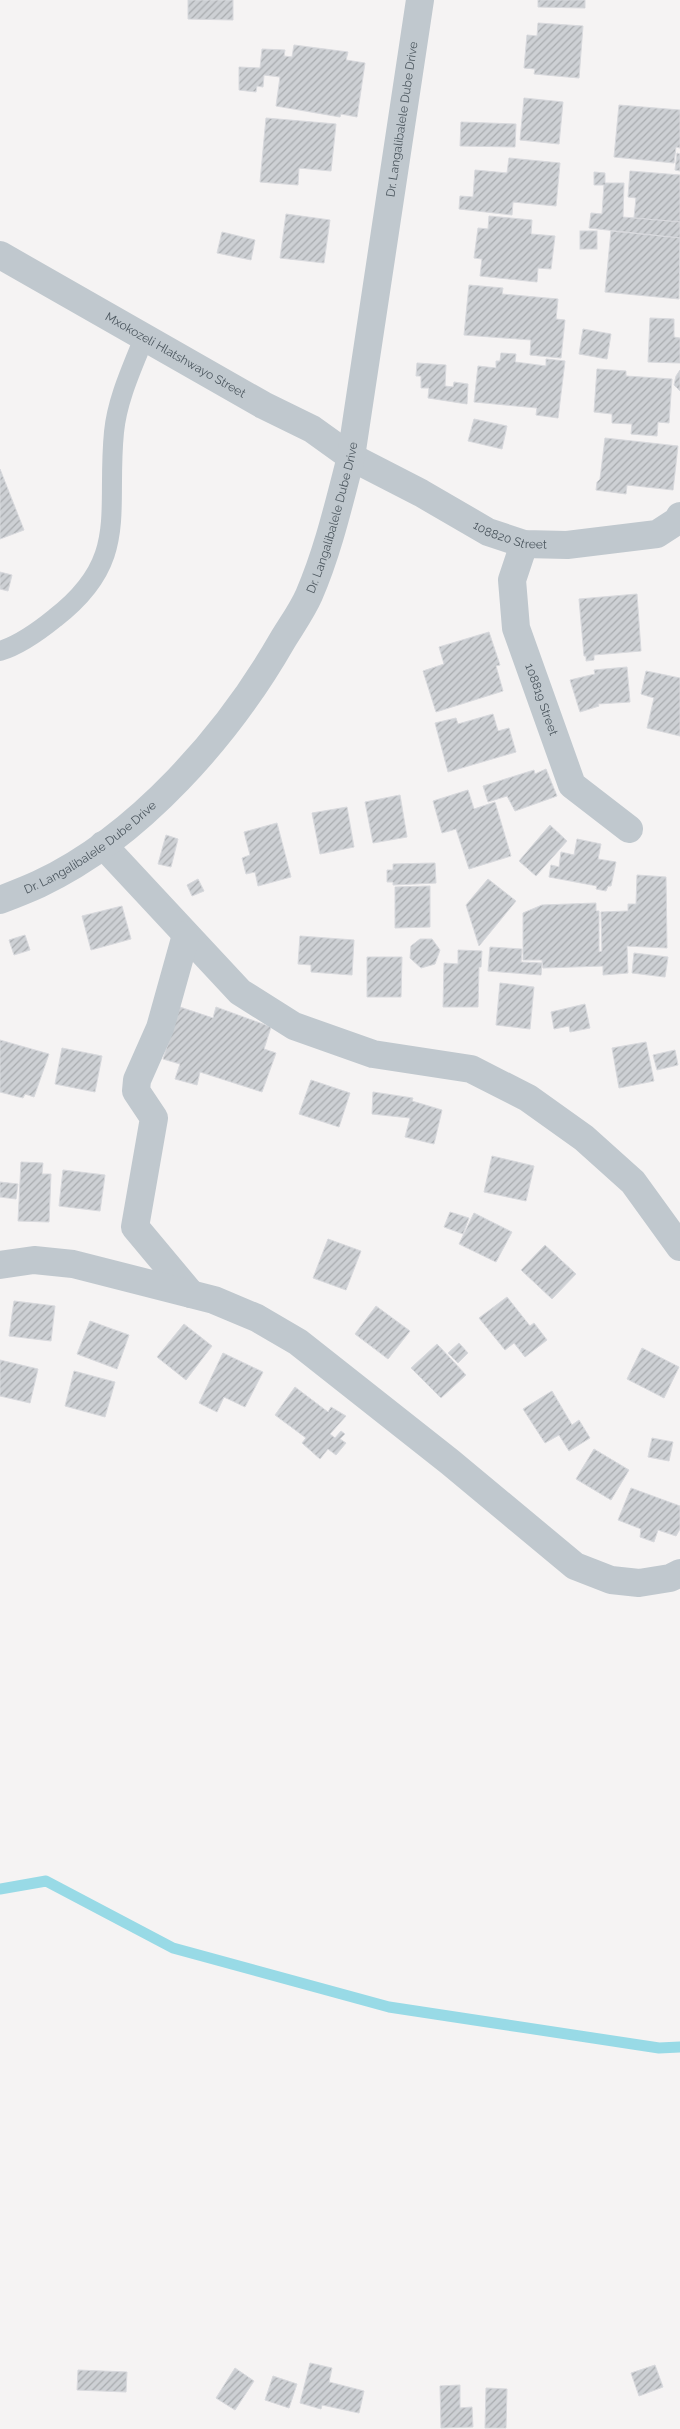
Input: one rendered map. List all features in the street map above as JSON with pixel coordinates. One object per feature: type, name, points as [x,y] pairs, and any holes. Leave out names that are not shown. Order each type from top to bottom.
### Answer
[{"type":"street","name":"Dr. Langalibalele Dube Drive","points":[[0,900],[40,884],[103,845],[149,807],[213,743],[266,669],[308,595],[334,521],[351,457],[420,0]]},
{"type":"street","name":"Mxokozeli Hlatshwayo Street","points":[[0,255],[263,405],[312,429],[351,457]]},
{"type":"street","name":"108820 Street","points":[[351,457],[421,493],[488,532],[524,544],[568,545],[657,534],[677,521],[680,516]]},
{"type":"street","name":"108819 Street","points":[[524,544],[512,580],[516,628],[572,785],[629,829]]},
{"type":"street","points":[[103,845],[240,992],[294,1026],[373,1054],[471,1070],[528,1098],[584,1138],[668,1212],[680,1247]]},
{"type":"street","points":[[186,935],[160,1028],[137,1080],[136,1091],[154,1118],[134,1227],[191,1294]]},
{"type":"street","points":[[0,1265],[34,1260],[73,1264],[214,1300],[257,1318],[298,1342],[450,1462],[575,1566],[611,1580],[639,1583],[670,1578],[680,1573]]},
{"type":"lane","points":[[0,651],[40,631],[65,611],[98,573],[107,552],[113,522],[114,432],[128,380],[144,338]]},
{"type":"building","points":[[188,0],[233,0],[233,20],[188,19]]},
{"type":"building","points":[[538,0],[585,0],[585,8],[538,7]]},
{"type":"building","points":[[538,23],[583,26],[579,78],[534,74],[535,69],[524,68],[527,35],[537,36]]},
{"type":"building","points":[[294,45],[348,52],[346,60],[365,63],[357,117],[341,114],[340,117],[276,106],[280,77],[264,75],[263,87],[257,86],[256,92],[239,90],[239,67],[260,68],[262,49],[285,50],[284,56],[292,57]]},
{"type":"building","points":[[524,98],[563,102],[559,144],[520,140]]},
{"type":"building","points":[[619,105],[680,110],[680,148],[676,147],[674,163],[614,157]]},
{"type":"building","points":[[266,118],[336,124],[331,171],[299,168],[298,185],[260,182]]},
{"type":"building","points":[[461,122],[516,124],[515,147],[460,146]]},
{"type":"building","points":[[677,153],[680,154],[680,171],[675,170]]},
{"type":"building","points":[[509,158],[560,163],[556,206],[513,202],[512,215],[459,209],[460,196],[473,197],[475,170],[507,173]]},
{"type":"building","points":[[630,171],[680,175],[680,222],[634,218],[636,198],[628,197]]},
{"type":"building","points":[[594,172],[605,173],[605,183],[624,183],[623,217],[680,222],[680,238],[589,228],[591,213],[602,214],[604,185],[594,185]]},
{"type":"building","points":[[286,214],[330,220],[324,263],[280,258]]},
{"type":"building","points":[[489,216],[532,220],[531,234],[555,236],[551,269],[538,268],[537,282],[480,276],[482,259],[474,258],[478,228],[488,229]]},
{"type":"building","points":[[580,231],[597,231],[597,249],[580,249]]},
{"type":"building","points":[[611,231],[680,238],[679,299],[605,292]]},
{"type":"building","points":[[222,232],[255,240],[251,260],[217,253]]},
{"type":"building","points":[[469,285],[503,288],[502,294],[558,299],[556,319],[565,320],[561,358],[530,355],[531,340],[464,335]]},
{"type":"building","points":[[650,318],[674,319],[674,337],[680,338],[680,363],[648,362]]},
{"type":"building","points":[[583,329],[611,334],[607,359],[579,354]]},
{"type":"building","points":[[501,353],[516,354],[515,362],[546,366],[546,359],[565,361],[558,418],[536,415],[537,408],[474,402],[478,366],[496,368],[496,361],[500,361]]},
{"type":"building","points":[[417,363],[446,365],[445,386],[453,387],[454,382],[468,384],[467,404],[428,398],[429,388],[421,388],[421,376],[416,376]]},
{"type":"building","points":[[597,369],[626,371],[626,376],[672,379],[669,423],[658,422],[657,436],[631,434],[632,424],[612,423],[612,414],[594,412]]},
{"type":"building","points":[[680,370],[680,391],[674,385]]},
{"type":"building","points":[[474,419],[507,426],[502,449],[468,441]]},
{"type":"building","points":[[605,438],[678,446],[673,490],[627,485],[626,494],[596,490],[597,482],[600,479]]},
{"type":"building","points":[[0,469],[24,530],[0,539]]},
{"type":"building","points":[[0,572],[12,575],[8,591],[0,589]]},
{"type":"building","points":[[637,594],[641,651],[594,655],[594,660],[586,661],[579,599]]},
{"type":"building","points":[[489,632],[500,665],[496,666],[503,691],[436,712],[423,671],[444,664],[439,647]]},
{"type":"building","points":[[627,667],[630,702],[598,704],[599,706],[580,712],[570,680],[595,674],[594,670]]},
{"type":"building","points":[[646,671],[680,678],[680,736],[647,728],[654,698],[641,694]]},
{"type":"building","points":[[493,714],[498,731],[509,728],[516,752],[448,772],[435,723],[456,718],[458,724]]},
{"type":"building","points":[[546,769],[557,796],[515,811],[507,796],[488,802],[483,786],[534,770],[535,774]]},
{"type":"building","points":[[468,790],[474,809],[495,802],[511,856],[469,869],[456,829],[442,833],[433,801]]},
{"type":"building","points":[[400,795],[407,837],[373,843],[365,802]]},
{"type":"building","points":[[347,807],[354,847],[320,854],[312,813]]},
{"type":"building","points":[[277,823],[291,877],[258,886],[255,872],[246,874],[242,858],[250,855],[244,832]]},
{"type":"building","points":[[550,825],[567,841],[536,876],[519,861]]},
{"type":"building","points":[[166,835],[178,839],[171,867],[158,864]]},
{"type":"building","points":[[577,839],[601,844],[598,859],[616,862],[611,886],[608,886],[606,891],[596,889],[597,886],[549,877],[551,865],[559,867],[561,852],[574,855]]},
{"type":"building","points":[[435,863],[436,883],[393,885],[393,882],[387,882],[387,870],[393,870],[393,864]]},
{"type":"building","points":[[637,875],[666,877],[667,948],[627,946],[628,973],[603,975],[603,966],[543,968],[542,960],[523,960],[523,913],[542,905],[596,903],[596,911],[599,911],[599,952],[602,951],[601,912],[628,911],[628,904],[636,904]]},
{"type":"building","points":[[198,879],[204,891],[192,896],[187,885]]},
{"type":"building","points":[[488,879],[516,901],[479,946],[466,905]]},
{"type":"building","points":[[430,886],[430,927],[395,928],[395,887]]},
{"type":"building","points":[[122,906],[131,939],[91,950],[82,916]]},
{"type":"building","points":[[25,935],[30,950],[14,955],[9,940]]},
{"type":"building","points":[[300,936],[354,940],[352,975],[311,972],[311,965],[298,964]]},
{"type":"building","points":[[420,939],[432,939],[440,950],[435,964],[421,968],[410,958],[411,946]]},
{"type":"building","points":[[490,947],[522,949],[521,962],[542,963],[541,975],[488,971]]},
{"type":"building","points":[[458,950],[482,951],[481,967],[479,967],[478,1007],[443,1007],[444,963],[458,964]]},
{"type":"building","points":[[634,953],[668,957],[665,977],[632,973]]},
{"type":"building","points":[[367,957],[402,957],[401,997],[367,997]]},
{"type":"building","points":[[500,983],[534,987],[530,1029],[496,1025]]},
{"type":"building","points":[[585,1004],[590,1028],[570,1032],[569,1026],[554,1029],[551,1012]]},
{"type":"building","points":[[180,1007],[213,1018],[216,1007],[271,1027],[264,1049],[276,1053],[262,1092],[200,1072],[197,1085],[175,1079],[180,1064],[163,1059]]},
{"type":"building","points":[[0,1040],[49,1054],[34,1097],[25,1094],[23,1098],[0,1092]]},
{"type":"building","points":[[646,1042],[654,1081],[619,1088],[612,1048]]},
{"type":"building","points":[[62,1048],[102,1056],[95,1092],[55,1084]]},
{"type":"building","points":[[675,1050],[678,1065],[657,1070],[653,1055]]},
{"type":"building","points":[[311,1080],[350,1093],[339,1127],[299,1114]]},
{"type":"building","points":[[373,1092],[413,1098],[412,1101],[442,1110],[434,1144],[405,1137],[410,1118],[372,1114]]},
{"type":"building","points":[[492,1156],[534,1166],[526,1201],[484,1192]]},
{"type":"building","points":[[21,1162],[43,1163],[42,1174],[51,1174],[49,1222],[18,1221]]},
{"type":"building","points":[[63,1170],[105,1175],[100,1211],[59,1206]]},
{"type":"building","points":[[0,1182],[18,1184],[16,1199],[0,1197]]},
{"type":"building","points":[[450,1212],[469,1218],[463,1234],[444,1227]]},
{"type":"building","points":[[474,1213],[512,1232],[496,1262],[459,1244]]},
{"type":"building","points":[[328,1239],[361,1251],[346,1290],[313,1278]]},
{"type":"building","points":[[545,1245],[576,1274],[552,1299],[521,1270]]},
{"type":"building","points":[[507,1297],[530,1326],[534,1323],[547,1340],[525,1357],[514,1343],[505,1350],[479,1318]]},
{"type":"building","points":[[14,1301],[55,1306],[51,1341],[9,1336]]},
{"type":"building","points":[[376,1306],[410,1331],[388,1359],[355,1334]]},
{"type":"building","points":[[90,1321],[129,1335],[117,1369],[77,1354]]},
{"type":"building","points":[[184,1324],[212,1346],[186,1380],[157,1357]]},
{"type":"building","points":[[459,1343],[468,1353],[458,1363],[448,1353]]},
{"type":"building","points":[[437,1344],[466,1375],[441,1398],[411,1368]]},
{"type":"building","points":[[642,1348],[679,1367],[664,1398],[627,1379]]},
{"type":"building","points":[[223,1353],[263,1372],[245,1407],[224,1397],[217,1412],[199,1403]]},
{"type":"building","points":[[0,1360],[38,1369],[30,1403],[0,1396]]},
{"type":"building","points":[[74,1371],[115,1382],[105,1417],[65,1406]]},
{"type":"building","points":[[295,1387],[328,1412],[331,1407],[346,1416],[330,1434],[335,1438],[341,1431],[345,1434],[340,1439],[346,1443],[336,1455],[328,1449],[320,1459],[302,1443],[306,1438],[275,1415]]},
{"type":"building","points":[[552,1391],[572,1425],[579,1420],[590,1438],[569,1451],[559,1435],[545,1443],[523,1409]]},
{"type":"building","points":[[652,1438],[673,1442],[669,1461],[648,1457]]},
{"type":"building","points":[[594,1449],[629,1470],[611,1500],[576,1479]]},
{"type":"building","points":[[631,1488],[680,1506],[680,1529],[676,1536],[658,1530],[654,1542],[640,1537],[641,1529],[618,1520]]},
{"type":"building","points":[[310,2363],[332,2368],[329,2382],[364,2391],[359,2413],[322,2405],[321,2409],[300,2403]]},
{"type":"building","points":[[655,2365],[663,2387],[639,2396],[631,2373]]},
{"type":"building","points":[[235,2368],[254,2381],[235,2410],[216,2398]]},
{"type":"building","points":[[78,2370],[127,2372],[126,2392],[77,2390]]},
{"type":"building","points":[[273,2376],[297,2384],[289,2408],[265,2400]]},
{"type":"building","points":[[460,2385],[460,2408],[472,2407],[473,2427],[441,2428],[440,2386]]},
{"type":"building","points":[[486,2388],[507,2389],[506,2428],[485,2428]]},
{"type":"waterway","points":[[0,1889],[46,1881],[173,1948],[389,2007],[659,2048],[680,2047]]}]
